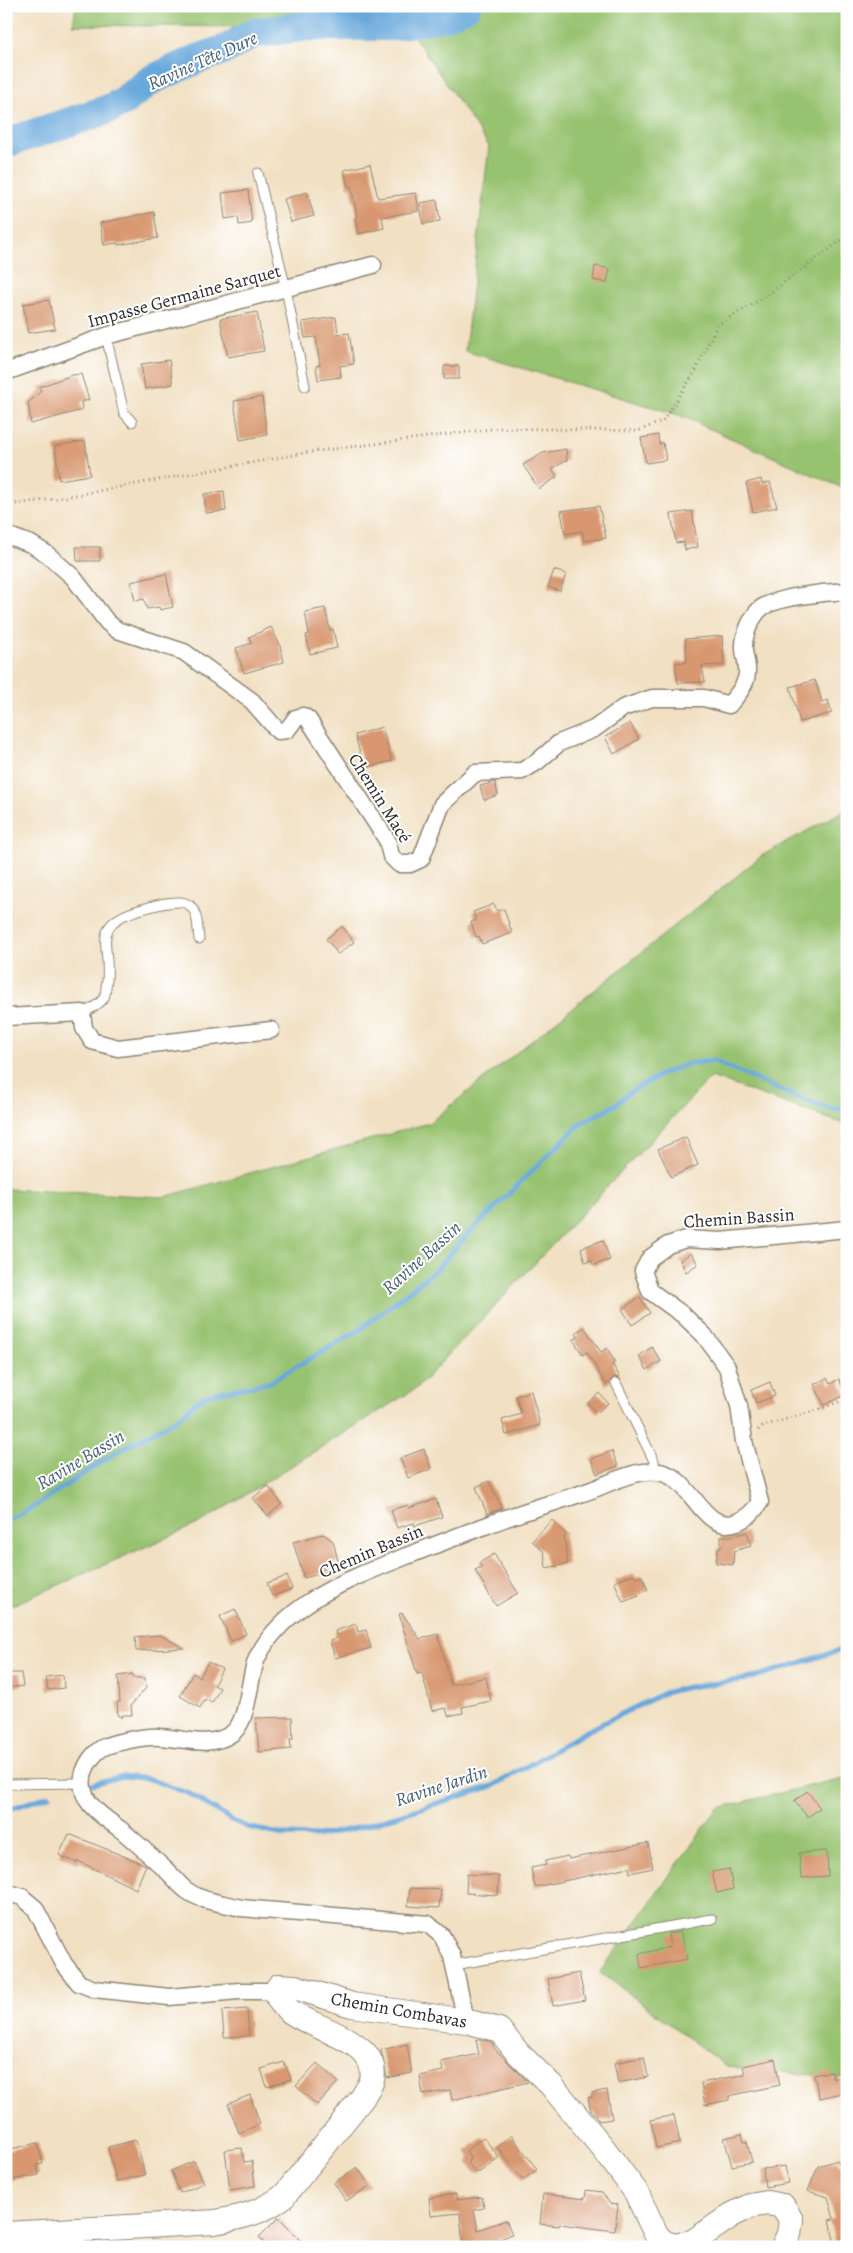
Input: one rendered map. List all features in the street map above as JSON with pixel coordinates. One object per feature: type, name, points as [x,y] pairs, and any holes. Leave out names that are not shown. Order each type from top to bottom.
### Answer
[{"type":"street","name":"Impasse Germaine Sarquet","points":[[6,372],[106,336],[374,265]]},
{"type":"street","name":"Chemin Macé","points":[[6,535],[31,544],[47,554],[73,577],[107,622],[118,630],[184,652],[252,702],[278,730],[287,730],[296,718],[303,716],[308,719],[382,833],[391,856],[399,864],[410,864],[420,859],[442,804],[475,773],[522,770],[537,762],[560,743],[594,729],[623,708],[652,698],[704,698],[729,705],[742,687],[747,673],[743,648],[745,636],[759,609],[775,602],[814,594],[847,591]]},
{"type":"street","points":[[6,1017],[82,1014],[84,1028],[92,1041],[118,1048],[271,1030]]},
{"type":"street","name":"Chemin Bassin","points":[[82,1783],[89,1760],[103,1747],[157,1736],[207,1743],[217,1742],[234,1733],[247,1703],[257,1657],[270,1638],[295,1612],[328,1589],[363,1574],[531,1508],[582,1494],[644,1471],[663,1472],[674,1478],[690,1492],[708,1516],[716,1523],[726,1526],[745,1519],[760,1502],[744,1441],[739,1406],[727,1367],[704,1335],[683,1315],[650,1290],[643,1271],[650,1258],[668,1245],[686,1239],[720,1241],[847,1228]]},
{"type":"street","points":[[82,1783],[81,1790],[93,1810],[124,1832],[187,1891],[210,1902],[241,1908],[428,1924],[442,1936],[454,1965],[466,2021]]},
{"type":"street","points":[[6,1892],[22,1897],[35,1908],[64,1964],[79,1983],[94,1988],[169,1997],[239,1991],[276,1991]]},
{"type":"street","name":"Chemin Combavas","points":[[6,2234],[215,2222],[244,2217],[268,2208],[284,2196],[363,2097],[372,2080],[370,2061],[355,2044],[301,2018],[277,1998],[276,1991],[279,1986],[295,1987],[352,2005],[466,2021],[499,2030],[518,2054],[551,2085],[636,2192],[657,2236],[665,2243],[676,2246],[694,2242],[732,2215],[750,2206],[767,2203],[783,2206],[791,2220],[790,2234],[783,2247]]},
{"type":"lane","points":[[258,173],[286,289],[305,386]]},
{"type":"lane","points":[[106,336],[124,413],[132,422]]},
{"type":"lane","points":[[82,1014],[104,998],[107,981],[105,940],[110,925],[116,918],[161,904],[187,903],[193,907],[199,939]]},
{"type":"lane","points":[[616,1383],[654,1461],[655,1471]]},
{"type":"lane","points":[[6,1784],[82,1783]]},
{"type":"lane","points":[[454,1965],[712,1919]]},
{"type":"path","points":[[6,505],[54,499],[310,452],[498,428],[638,430],[663,421],[696,370],[717,326],[766,296],[847,236]]},
{"type":"path","points":[[744,1441],[763,1426],[847,1399]]},
{"type":"green space","points":[[76,6],[847,6],[847,490],[679,415],[465,351],[489,146],[409,29],[73,25]]},
{"type":"green space","points":[[847,809],[847,1125],[711,1077],[418,1387],[200,1523],[6,1608],[6,1189],[164,1197],[429,1123],[763,855]]},
{"type":"green space","points":[[847,1777],[847,2078],[727,2067],[600,1972],[718,1808]]},
{"type":"building","points":[[370,164],[378,198],[416,193],[419,211],[382,217],[384,228],[358,234],[355,217],[357,216],[351,186],[348,187],[344,170]]},
{"type":"building","points":[[248,190],[252,223],[239,225],[238,217],[225,219],[222,193]]},
{"type":"building","points":[[307,192],[314,216],[291,222],[284,199]]},
{"type":"building","points":[[437,200],[440,221],[423,224],[420,203]]},
{"type":"building","points":[[154,212],[158,238],[118,245],[117,243],[104,245],[100,223]]},
{"type":"building","points":[[595,266],[610,269],[607,283],[593,280]]},
{"type":"building","points":[[49,300],[55,329],[28,333],[23,304]]},
{"type":"building","points":[[257,312],[264,351],[228,357],[220,319]]},
{"type":"building","points":[[336,317],[338,334],[349,333],[354,364],[340,366],[341,377],[318,380],[316,366],[320,365],[316,337],[305,338],[302,322]]},
{"type":"building","points":[[169,360],[173,384],[145,389],[141,364]]},
{"type":"building","points":[[444,366],[459,366],[459,379],[444,379]]},
{"type":"building","points":[[81,374],[89,400],[81,402],[82,410],[31,424],[28,403],[41,391],[39,387],[72,375]]},
{"type":"building","points":[[262,397],[267,435],[240,440],[234,401]]},
{"type":"building","points":[[658,435],[659,444],[663,443],[666,460],[646,463],[641,438]]},
{"type":"building","points":[[85,441],[90,475],[59,480],[55,446]]},
{"type":"building","points":[[566,449],[567,460],[552,469],[557,477],[539,489],[523,465],[543,453]]},
{"type":"building","points":[[761,479],[762,484],[770,482],[777,507],[753,512],[746,483]]},
{"type":"building","points":[[224,491],[226,511],[206,513],[204,494]]},
{"type":"building","points":[[599,506],[606,538],[584,541],[582,531],[565,534],[561,511]]},
{"type":"building","points":[[692,511],[698,547],[685,550],[684,542],[676,543],[671,514]]},
{"type":"building","points":[[76,547],[100,547],[100,561],[77,561]]},
{"type":"building","points":[[554,570],[566,574],[560,591],[548,587]]},
{"type":"building","points":[[166,574],[173,607],[160,610],[159,607],[147,609],[144,599],[135,601],[131,582]]},
{"type":"building","points":[[325,608],[330,630],[333,629],[337,648],[310,654],[306,635],[309,634],[305,612]]},
{"type":"building","points":[[271,627],[280,645],[284,662],[244,673],[236,648],[252,643],[249,637]]},
{"type":"building","points":[[722,636],[724,665],[702,666],[705,682],[678,683],[675,663],[687,662],[685,639]]},
{"type":"building","points":[[815,680],[822,702],[828,700],[832,713],[800,722],[790,687]]},
{"type":"building","points":[[630,723],[639,739],[614,754],[605,737]]},
{"type":"building","points":[[382,727],[392,761],[364,768],[355,735]]},
{"type":"building","points":[[495,782],[498,795],[484,800],[480,786]]},
{"type":"building","points":[[494,904],[497,911],[504,909],[512,933],[482,944],[479,936],[476,937],[471,922],[476,920],[473,912]]},
{"type":"building","points":[[342,926],[354,942],[338,954],[326,939]]},
{"type":"building","points":[[686,1137],[698,1165],[671,1177],[658,1149]]},
{"type":"building","points":[[603,1240],[610,1260],[593,1265],[592,1260],[585,1262],[581,1248]]},
{"type":"building","points":[[691,1253],[698,1264],[686,1272],[680,1260]]},
{"type":"building","points":[[640,1297],[650,1313],[632,1325],[622,1309]]},
{"type":"building","points":[[584,1327],[601,1352],[607,1348],[615,1362],[612,1364],[620,1377],[613,1378],[606,1385],[587,1352],[583,1355],[573,1340],[578,1337],[576,1333]]},
{"type":"building","points":[[652,1347],[661,1361],[647,1370],[639,1356]]},
{"type":"building","points":[[827,1378],[830,1384],[839,1379],[846,1395],[824,1405],[814,1384]]},
{"type":"building","points":[[770,1382],[775,1396],[756,1403],[751,1390]]},
{"type":"building","points":[[531,1391],[540,1425],[506,1435],[502,1420],[521,1414],[516,1396]]},
{"type":"building","points":[[599,1393],[608,1403],[597,1413],[588,1403]]},
{"type":"building","points":[[424,1449],[431,1469],[408,1478],[400,1458]]},
{"type":"building","points":[[612,1451],[618,1466],[597,1474],[591,1459]]},
{"type":"building","points":[[489,1481],[502,1508],[487,1514],[476,1487]]},
{"type":"building","points":[[268,1486],[282,1504],[268,1516],[253,1498]]},
{"type":"building","points":[[436,1499],[442,1517],[415,1526],[414,1523],[397,1528],[391,1510],[408,1505],[409,1508]]},
{"type":"building","points":[[552,1520],[566,1534],[564,1536],[568,1564],[546,1568],[544,1552],[532,1541]]},
{"type":"building","points":[[747,1532],[751,1546],[734,1551],[733,1565],[716,1563],[718,1548],[721,1548],[721,1536],[733,1536]]},
{"type":"building","points":[[323,1534],[333,1541],[338,1561],[332,1563],[334,1570],[304,1578],[293,1542]]},
{"type":"building","points":[[494,1554],[518,1593],[496,1606],[475,1570],[482,1567],[479,1563]]},
{"type":"building","points":[[634,1574],[636,1578],[642,1576],[648,1590],[638,1594],[639,1596],[623,1602],[614,1581]]},
{"type":"building","points":[[287,1576],[292,1589],[272,1596],[267,1583]]},
{"type":"building","points":[[235,1609],[246,1634],[231,1641],[220,1616]]},
{"type":"building","points":[[402,1613],[420,1639],[438,1634],[451,1685],[486,1677],[491,1701],[462,1707],[463,1713],[448,1716],[446,1708],[432,1711],[422,1673],[417,1674],[399,1614]]},
{"type":"building","points":[[356,1624],[358,1632],[366,1630],[371,1648],[335,1658],[330,1641],[337,1638],[335,1631]]},
{"type":"building","points":[[160,1635],[184,1648],[136,1651],[135,1637]]},
{"type":"building","points":[[208,1662],[222,1669],[214,1685],[220,1688],[212,1703],[205,1699],[200,1708],[180,1696],[193,1673],[200,1677]]},
{"type":"building","points":[[6,1673],[21,1673],[23,1686],[6,1688]]},
{"type":"building","points":[[133,1674],[133,1678],[145,1678],[146,1688],[131,1705],[132,1715],[123,1715],[121,1718],[121,1716],[118,1716],[117,1702],[120,1702],[118,1676]]},
{"type":"building","points":[[63,1675],[64,1688],[48,1690],[46,1677]]},
{"type":"building","points":[[292,1717],[293,1739],[290,1739],[291,1749],[259,1752],[256,1718]]},
{"type":"building","points":[[807,1791],[820,1808],[808,1817],[794,1801]]},
{"type":"building","points":[[69,1834],[146,1865],[136,1889],[78,1861],[77,1863],[59,1855]]},
{"type":"building","points":[[648,1843],[653,1868],[630,1873],[629,1867],[535,1887],[531,1868],[546,1865],[545,1861],[568,1856],[569,1859]]},
{"type":"building","points":[[827,1851],[828,1876],[801,1878],[799,1853]]},
{"type":"building","points":[[729,1869],[733,1889],[717,1893],[712,1872]]},
{"type":"building","points":[[467,1874],[499,1876],[498,1895],[466,1893]]},
{"type":"building","points":[[410,1888],[441,1890],[439,1908],[408,1906]]},
{"type":"building","points":[[681,1932],[687,1959],[641,1968],[639,1954],[670,1947],[668,1934]]},
{"type":"building","points":[[579,1973],[585,2000],[553,2006],[548,1979]]},
{"type":"building","points":[[247,2009],[249,2036],[224,2037],[222,2011]]},
{"type":"building","points":[[476,2040],[491,2042],[495,2049],[528,2082],[452,2100],[450,2090],[423,2095],[420,2076],[443,2071],[441,2062],[479,2054]]},
{"type":"building","points":[[407,2044],[412,2073],[387,2078],[381,2050]]},
{"type":"building","points":[[644,2057],[648,2077],[618,2083],[614,2063]]},
{"type":"building","points":[[775,2059],[780,2085],[729,2096],[729,2100],[705,2105],[701,2083],[745,2074],[743,2066]]},
{"type":"building","points":[[284,2062],[291,2079],[267,2087],[261,2069]]},
{"type":"building","points":[[317,2063],[338,2082],[317,2105],[296,2086]]},
{"type":"building","points":[[831,2071],[833,2079],[839,2077],[843,2093],[819,2098],[814,2075]]},
{"type":"building","points":[[607,2090],[612,2119],[599,2121],[591,2111],[588,2098],[592,2097],[592,2093]]},
{"type":"building","points":[[250,2095],[260,2124],[239,2133],[228,2104]]},
{"type":"building","points":[[674,2115],[680,2143],[656,2148],[651,2120]]},
{"type":"building","points":[[742,2134],[744,2142],[747,2142],[752,2162],[732,2166],[724,2138]]},
{"type":"building","points":[[511,2135],[537,2169],[523,2180],[497,2147]]},
{"type":"building","points":[[483,2137],[499,2157],[480,2172],[475,2172],[468,2163],[470,2157],[466,2151]]},
{"type":"building","points":[[136,2140],[145,2175],[116,2181],[108,2147]]},
{"type":"building","points":[[38,2143],[43,2164],[36,2165],[39,2175],[6,2181],[6,2150]]},
{"type":"building","points":[[242,2148],[244,2162],[252,2161],[255,2186],[230,2190],[225,2150]]},
{"type":"building","points":[[838,2160],[839,2165],[847,2163],[847,2247],[836,2247],[829,2220],[834,2219],[828,2197],[808,2191],[818,2166]]},
{"type":"building","points":[[194,2161],[204,2183],[180,2193],[171,2171]]},
{"type":"building","points":[[785,2166],[788,2183],[765,2187],[763,2169]]},
{"type":"building","points":[[357,2167],[370,2186],[346,2201],[334,2183]]},
{"type":"building","points":[[586,2190],[602,2192],[610,2204],[618,2205],[615,2231],[560,2224],[559,2226],[540,2224],[543,2194],[585,2199]]},
{"type":"building","points":[[456,2194],[457,2200],[482,2197],[484,2208],[474,2210],[478,2230],[506,2220],[512,2234],[482,2247],[463,2247],[460,2213],[431,2216],[429,2198]]},
{"type":"building","points":[[279,2217],[306,2247],[268,2247],[259,2237]]},
{"type":"waterway","name":"Ravine Tête Dure","points":[[6,143],[106,110],[121,103],[151,80],[195,60],[226,49],[254,33],[308,26],[391,26],[445,16],[466,6]]},
{"type":"waterway","name":"Ravine Bassin","points":[[6,1521],[35,1506],[113,1454],[175,1420],[198,1400],[210,1394],[268,1383],[358,1331],[436,1270],[465,1237],[581,1123],[618,1103],[629,1093],[660,1075],[687,1064],[713,1061],[804,1100],[831,1109],[847,1109]]},
{"type":"waterway","name":"Ravine Jardin","points":[[92,1784],[123,1776],[149,1779],[190,1794],[233,1821],[247,1827],[284,1835],[319,1836],[360,1827],[493,1786],[587,1731],[664,1693],[688,1687],[748,1679],[847,1648]]},
{"type":"waterway","name":"Ravine Jardin","points":[[6,1810],[49,1796]]}]
